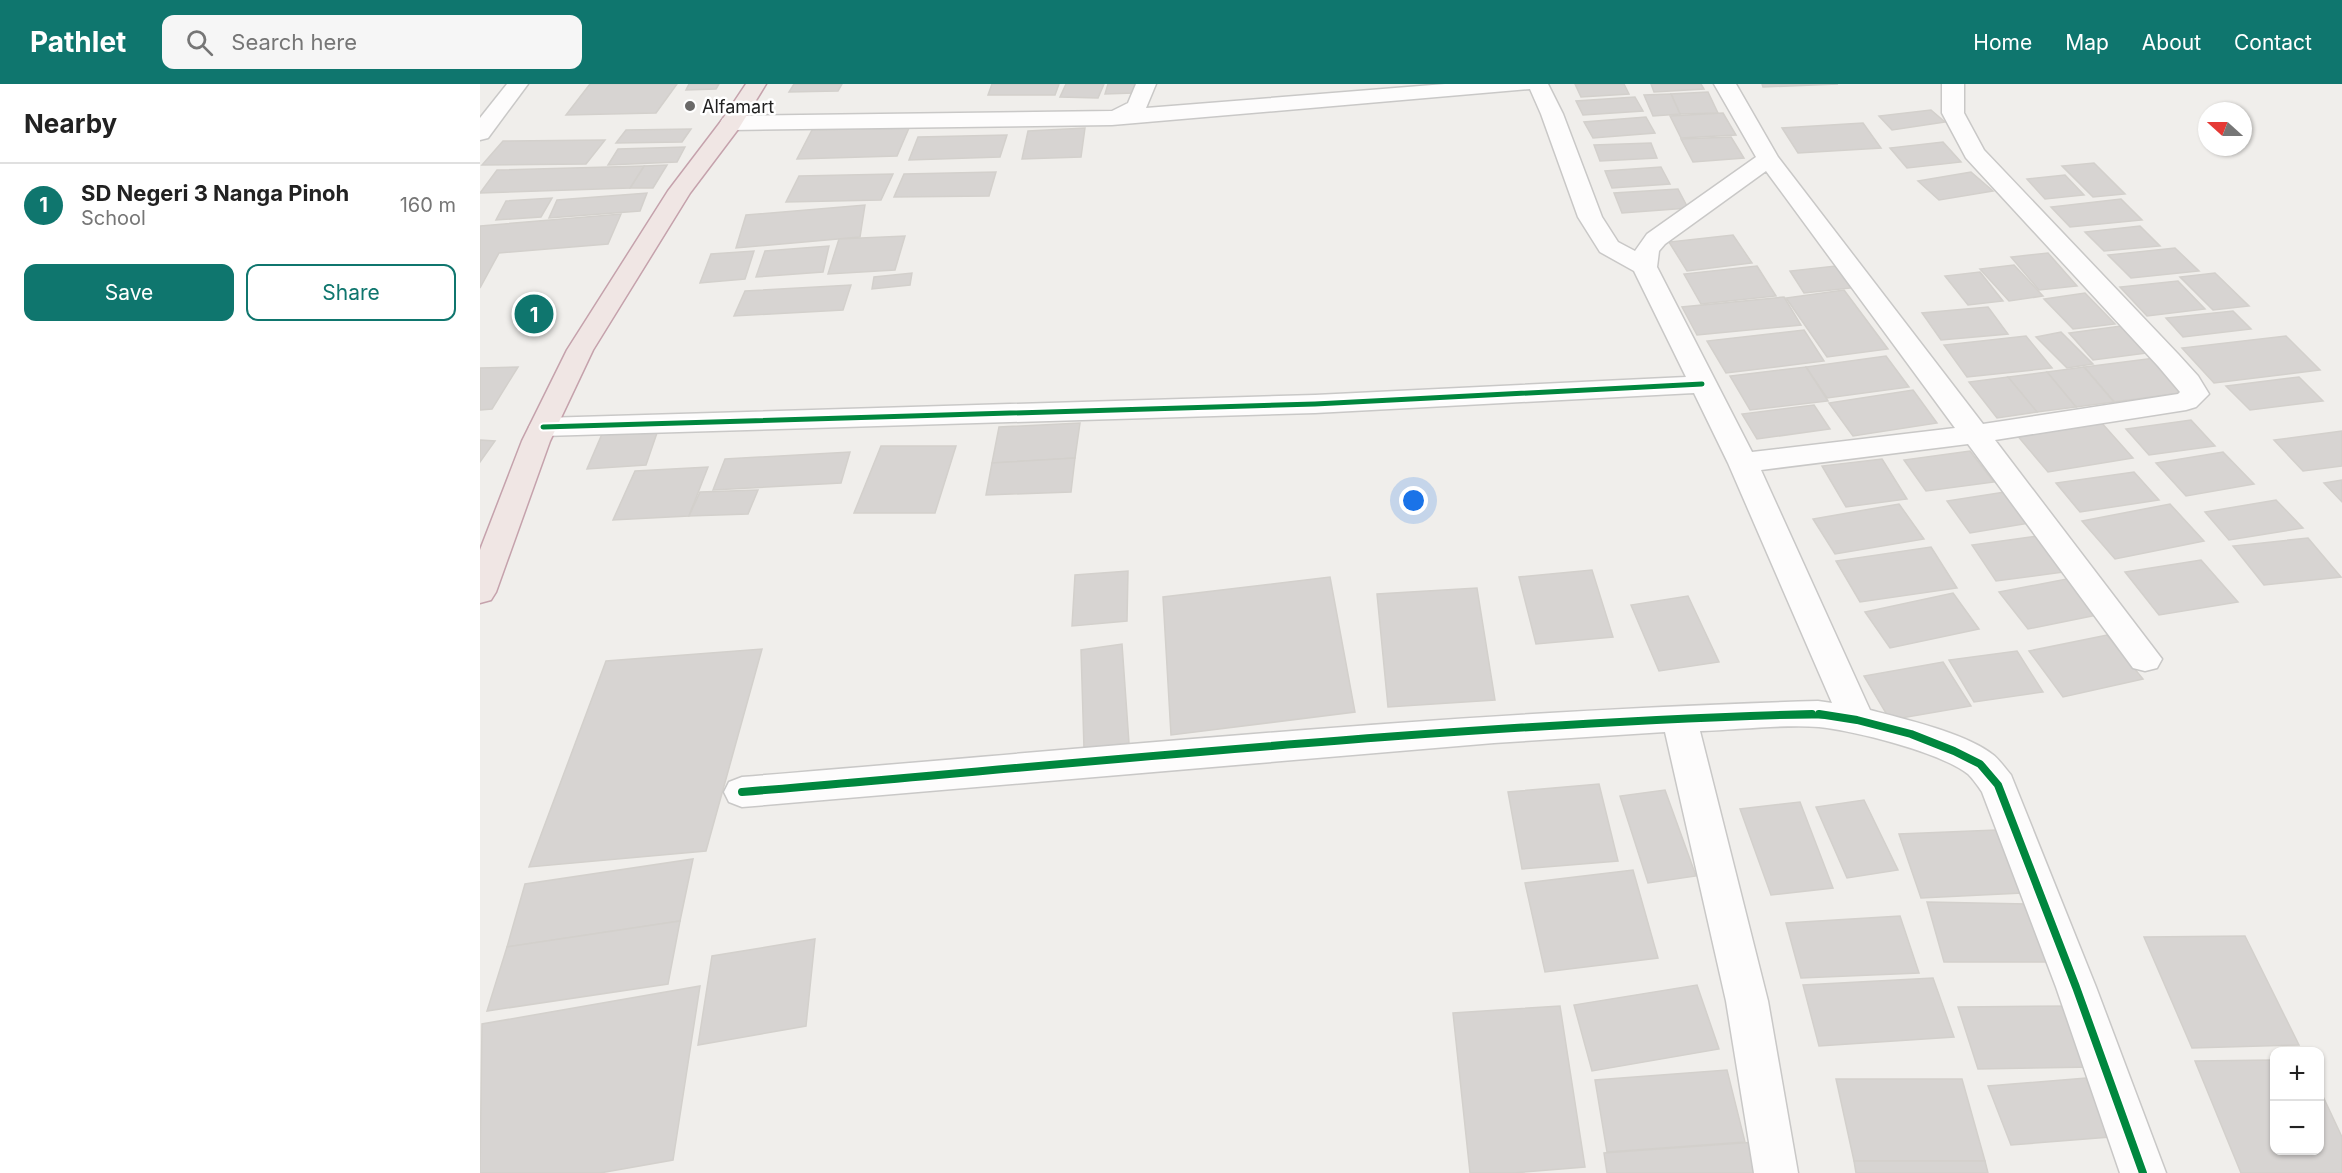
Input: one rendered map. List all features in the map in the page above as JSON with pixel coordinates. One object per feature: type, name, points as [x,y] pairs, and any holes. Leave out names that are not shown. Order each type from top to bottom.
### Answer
[{"type":"highway","points":[[480,592],[503,526],[543,427],[580,350],[680,191],[731,123],[756,84]]},
{"type":"street","points":[[480,134],[518,84]]},
{"type":"street","points":[[1125,116],[1139,107],[1146,84]]},
{"type":"street","points":[[731,123],[1112,118],[1524,84]]},
{"type":"street","points":[[1538,84],[1552,114],[1590,217],[1609,247],[1644,267],[1743,463],[1857,720]]},
{"type":"street","points":[[1725,84],[1768,159],[2145,659]]},
{"type":"street","points":[[1743,463],[1977,434],[2186,401],[2195,394],[2188,382],[2168,360],[1974,153],[1953,113],[1953,84]]},
{"type":"street","points":[[1644,267],[1647,251],[1656,239],[1768,159]]},
{"type":"street","points":[[543,427],[1315,404],[1702,384]]},
{"type":"street","points":[[742,792],[1470,730],[1679,718],[1818,714],[1857,720],[1911,734],[1980,764],[1998,785],[2076,987],[2143,1173]]},
{"type":"street","points":[[1679,718],[1747,1001],[1776,1173]]},
{"type":"building","points":[[590,84],[677,84],[656,113],[566,115]]},
{"type":"building","points":[[689,84],[719,84],[716,89],[686,90]]},
{"type":"building","points":[[794,84],[842,84],[838,91],[789,92]]},
{"type":"building","points":[[992,84],[1059,84],[1055,95],[988,95]]},
{"type":"building","points":[[1066,84],[1104,84],[1098,98],[1060,97]]},
{"type":"building","points":[[1108,84],[1136,84],[1134,93],[1105,94]]},
{"type":"building","points":[[1575,84],[1624,84],[1629,94],[1581,97]]},
{"type":"building","points":[[1651,84],[1701,84],[1704,89],[1654,92]]},
{"type":"building","points":[[1762,84],[1838,84],[1763,87]]},
{"type":"building","points":[[1708,92],[1718,113],[1680,114],[1671,94]]},
{"type":"building","points":[[1671,94],[1680,114],[1653,116],[1644,95]]},
{"type":"building","points":[[1635,97],[1643,111],[1583,115],[1576,101]]},
{"type":"building","points":[[1931,110],[1945,122],[1892,130],[1879,116]]},
{"type":"building","points":[[1723,113],[1736,135],[1681,138],[1670,116]]},
{"type":"building","points":[[1646,117],[1655,133],[1593,138],[1584,122]]},
{"type":"building","points":[[1863,123],[1881,148],[1798,153],[1782,128]]},
{"type":"building","points":[[909,128],[897,156],[797,159],[812,130]]},
{"type":"building","points":[[1085,128],[1081,157],[1022,159],[1028,131]]},
{"type":"building","points":[[691,129],[682,142],[616,143],[626,130]]},
{"type":"building","points":[[1007,135],[1000,157],[909,160],[918,137]]},
{"type":"building","points":[[1731,137],[1744,158],[1693,162],[1681,139]]},
{"type":"building","points":[[605,140],[586,164],[482,165],[503,141]]},
{"type":"building","points":[[1943,142],[1961,162],[1907,168],[1890,148]]},
{"type":"building","points":[[1651,143],[1657,158],[1600,161],[1594,145]]},
{"type":"building","points":[[685,147],[677,162],[608,165],[618,149]]},
{"type":"building","points":[[2094,163],[2125,194],[2093,197],[2062,166]]},
{"type":"building","points":[[667,165],[653,188],[630,188],[644,166]]},
{"type":"building","points":[[644,166],[630,188],[480,193],[497,170]]},
{"type":"building","points":[[1661,167],[1670,184],[1612,188],[1605,171]]},
{"type":"building","points":[[996,172],[989,196],[894,197],[904,174]]},
{"type":"building","points":[[1971,172],[1993,191],[1939,200],[1918,181]]},
{"type":"building","points":[[893,174],[881,200],[786,202],[799,176]]},
{"type":"building","points":[[2065,175],[2084,195],[2045,199],[2027,179]]},
{"type":"building","points":[[1678,189],[1688,208],[1622,213],[1614,193]]},
{"type":"building","points":[[647,193],[640,211],[549,218],[557,200]]},
{"type":"building","points":[[552,198],[541,217],[496,220],[506,201]]},
{"type":"building","points":[[2121,199],[2142,220],[2070,227],[2051,207]]},
{"type":"building","points":[[865,205],[860,237],[736,248],[746,215]]},
{"type":"building","points":[[621,214],[608,244],[499,253],[480,288],[480,226]]},
{"type":"building","points":[[2140,226],[2160,246],[2104,251],[2085,232]]},
{"type":"building","points":[[1733,235],[1752,263],[1687,271],[1669,242]]},
{"type":"building","points":[[905,236],[895,270],[828,274],[839,239]]},
{"type":"building","points":[[829,246],[823,272],[756,277],[765,251]]},
{"type":"building","points":[[2175,248],[2199,271],[2131,278],[2108,255]]},
{"type":"building","points":[[754,251],[745,279],[700,283],[711,254]]},
{"type":"building","points":[[2048,253],[2077,286],[2039,290],[2011,257]]},
{"type":"building","points":[[2014,265],[2043,296],[2009,301],[1980,269]]},
{"type":"building","points":[[1757,266],[1776,296],[1701,304],[1684,274]]},
{"type":"building","points":[[1836,266],[1851,288],[1804,293],[1790,271]]},
{"type":"building","points":[[1980,272],[2003,301],[1968,305],[1945,276]]},
{"type":"building","points":[[912,273],[910,285],[872,289],[874,277]]},
{"type":"building","points":[[2215,273],[2249,306],[2213,310],[2180,277]]},
{"type":"building","points":[[2178,281],[2205,309],[2147,316],[2120,287]]},
{"type":"building","points":[[851,285],[843,310],[734,316],[745,291]]},
{"type":"building","points":[[1844,290],[1888,349],[1827,357],[1786,298]]},
{"type":"building","points":[[2085,293],[2115,324],[2073,329],[2044,299]]},
{"type":"building","points":[[1784,297],[1801,325],[1697,335],[1682,307]]},
{"type":"building","points":[[1988,307],[2008,334],[1941,340],[1922,313]]},
{"type":"building","points":[[2233,311],[2251,329],[2183,337],[2166,318]]},
{"type":"building","points":[[2121,326],[2147,353],[2093,360],[2069,333]]},
{"type":"building","points":[[1804,330],[1824,361],[1726,373],[1707,341]]},
{"type":"building","points":[[2061,332],[2093,364],[2067,368],[2036,337]]},
{"type":"building","points":[[2026,336],[2052,368],[1967,377],[1944,345]]},
{"type":"building","points":[[2286,336],[2320,370],[2214,383],[2182,348]]},
{"type":"building","points":[[1886,356],[1909,387],[1827,398],[1806,367]]},
{"type":"building","points":[[2155,358],[2188,392],[2114,402],[2084,367]]},
{"type":"building","points":[[518,367],[492,409],[480,410],[480,368]]},
{"type":"building","points":[[1806,367],[1828,401],[1750,410],[1730,376]]},
{"type":"building","points":[[2084,367],[2114,402],[2076,407],[2047,372]]},
{"type":"building","points":[[2047,372],[2076,407],[2037,412],[2008,377]]},
{"type":"building","points":[[2008,377],[2037,412],[1997,418],[1969,382]]},
{"type":"building","points":[[2299,377],[2323,401],[2250,410],[2226,386]]},
{"type":"building","points":[[1913,390],[1937,423],[1853,436],[1829,403]]},
{"type":"building","points":[[1814,405],[1830,429],[1757,439],[1742,414]]},
{"type":"building","points":[[2191,420],[2215,446],[2149,455],[2126,429]]},
{"type":"building","points":[[2100,421],[2133,458],[2048,472],[2016,434]]},
{"type":"building","points":[[1080,423],[1075,458],[992,463],[999,427]]},
{"type":"building","points":[[658,430],[646,465],[587,469],[602,434]]},
{"type":"building","points":[[2342,431],[2342,466],[2303,471],[2274,440]]},
{"type":"building","points":[[480,440],[495,441],[480,462]]},
{"type":"building","points":[[881,446],[956,446],[935,513],[854,513]]},
{"type":"building","points":[[1970,451],[1994,482],[1926,491],[1904,460]]},
{"type":"building","points":[[850,452],[841,483],[713,490],[725,459]]},
{"type":"building","points":[[2223,452],[2254,484],[2186,496],[2156,463]]},
{"type":"building","points":[[1075,458],[1071,492],[986,495],[992,463]]},
{"type":"building","points":[[1882,459],[1907,499],[1846,507],[1822,466]]},
{"type":"building","points":[[708,467],[689,516],[613,520],[635,471]]},
{"type":"building","points":[[2134,472],[2159,500],[2080,512],[2056,483]]},
{"type":"building","points":[[2342,480],[2342,502],[2324,483]]},
{"type":"building","points":[[758,490],[748,514],[689,516],[700,492]]},
{"type":"building","points":[[2011,491],[2035,522],[1970,533],[1947,501]]},
{"type":"building","points":[[2276,500],[2303,528],[2229,540],[2205,512]]},
{"type":"building","points":[[1899,504],[1924,539],[1835,554],[1813,519]]},
{"type":"building","points":[[2170,504],[2204,541],[2115,559],[2082,521]]},
{"type":"building","points":[[2038,536],[2064,572],[1996,581],[1972,545]]},
{"type":"building","points":[[2308,538],[2341,577],[2264,585],[2233,546]]},
{"type":"building","points":[[1931,547],[1957,588],[1860,602],[1836,561]]},
{"type":"building","points":[[2201,560],[2238,602],[2159,615],[2125,572]]},
{"type":"building","points":[[1592,570],[1613,637],[1536,644],[1519,577]]},
{"type":"building","points":[[1128,571],[1127,621],[1072,626],[1075,575]]},
{"type":"building","points":[[1330,577],[1355,712],[1171,735],[1163,597]]},
{"type":"building","points":[[2077,577],[2107,613],[2028,629],[1999,592]]},
{"type":"building","points":[[1477,588],[1495,700],[1388,707],[1377,594]]},
{"type":"building","points":[[1953,593],[1979,629],[1890,648],[1865,612]]},
{"type":"building","points":[[1688,596],[1719,662],[1659,671],[1631,605]]},
{"type":"building","points":[[2107,635],[2143,679],[2063,697],[2029,651]]},
{"type":"building","points":[[1122,644],[1129,743],[1084,749],[1081,650]]},
{"type":"building","points":[[762,649],[706,851],[529,867],[606,661]]},
{"type":"building","points":[[2017,651],[2043,692],[1974,702],[1949,660]]},
{"type":"building","points":[[1943,662],[1971,706],[1890,720],[1864,676]]},
{"type":"building","points":[[1599,784],[1618,861],[1522,869],[1508,792]]},
{"type":"building","points":[[1665,790],[1696,876],[1648,883],[1620,796]]},
{"type":"building","points":[[1864,800],[1898,870],[1847,878],[1816,807]]},
{"type":"building","points":[[1800,802],[1833,888],[1771,895],[1740,809]]},
{"type":"building","points":[[1996,830],[2022,893],[1921,898],[1899,834]]},
{"type":"building","points":[[693,859],[680,921],[507,947],[525,884]]},
{"type":"building","points":[[1633,870],[1658,958],[1545,972],[1525,883]]},
{"type":"building","points":[[1927,902],[2028,904],[2048,962],[1944,962]]},
{"type":"building","points":[[1900,916],[1919,973],[1801,978],[1786,923]]},
{"type":"building","points":[[680,921],[668,984],[487,1011],[507,947]]},
{"type":"building","points":[[2245,936],[2299,1045],[2192,1048],[2144,937]]},
{"type":"building","points":[[815,939],[806,1026],[698,1045],[712,956]]},
{"type":"building","points":[[1933,978],[1954,1037],[1819,1046],[1803,985]]},
{"type":"building","points":[[1697,985],[1719,1049],[1592,1071],[1574,1005]]},
{"type":"building","points":[[700,986],[673,1160],[600,1173],[480,1173],[482,1024]]},
{"type":"building","points":[[1560,1006],[1585,1167],[1513,1173],[1470,1173],[1453,1013]]},
{"type":"building","points":[[2071,1006],[2094,1067],[1978,1069],[1958,1007]]},
{"type":"building","points":[[2270,1060],[2270,1155],[2324,1155],[2324,1099],[2342,1137],[2342,1173],[2241,1173],[2195,1061]]},
{"type":"building","points":[[1727,1070],[1745,1142],[1607,1152],[1595,1080]]},
{"type":"building","points":[[2086,1078],[2110,1137],[2011,1145],[1988,1086]]},
{"type":"building","points":[[1836,1079],[1962,1079],[1985,1161],[1854,1161]]},
{"type":"building","points":[[1756,1142],[1763,1173],[1607,1173],[1604,1153]]},
{"type":"building","points":[[1854,1161],[1985,1161],[1988,1173],[1856,1173]]},
{"type":"cycle path","points":[[543,427],[1315,404],[1702,384]]},
{"type":"cycle path","points":[[742,792],[1494,729],[1679,718],[1818,714],[1857,720],[1911,734],[1980,764],[1998,785],[2076,987],[2143,1173]]},
{"type":"place","name":"Alfamart","points":[[690,106]]},
{"type":"place","name":"SD Negeri 3 Nanga Pinoh","points":[[534,314]]}]
